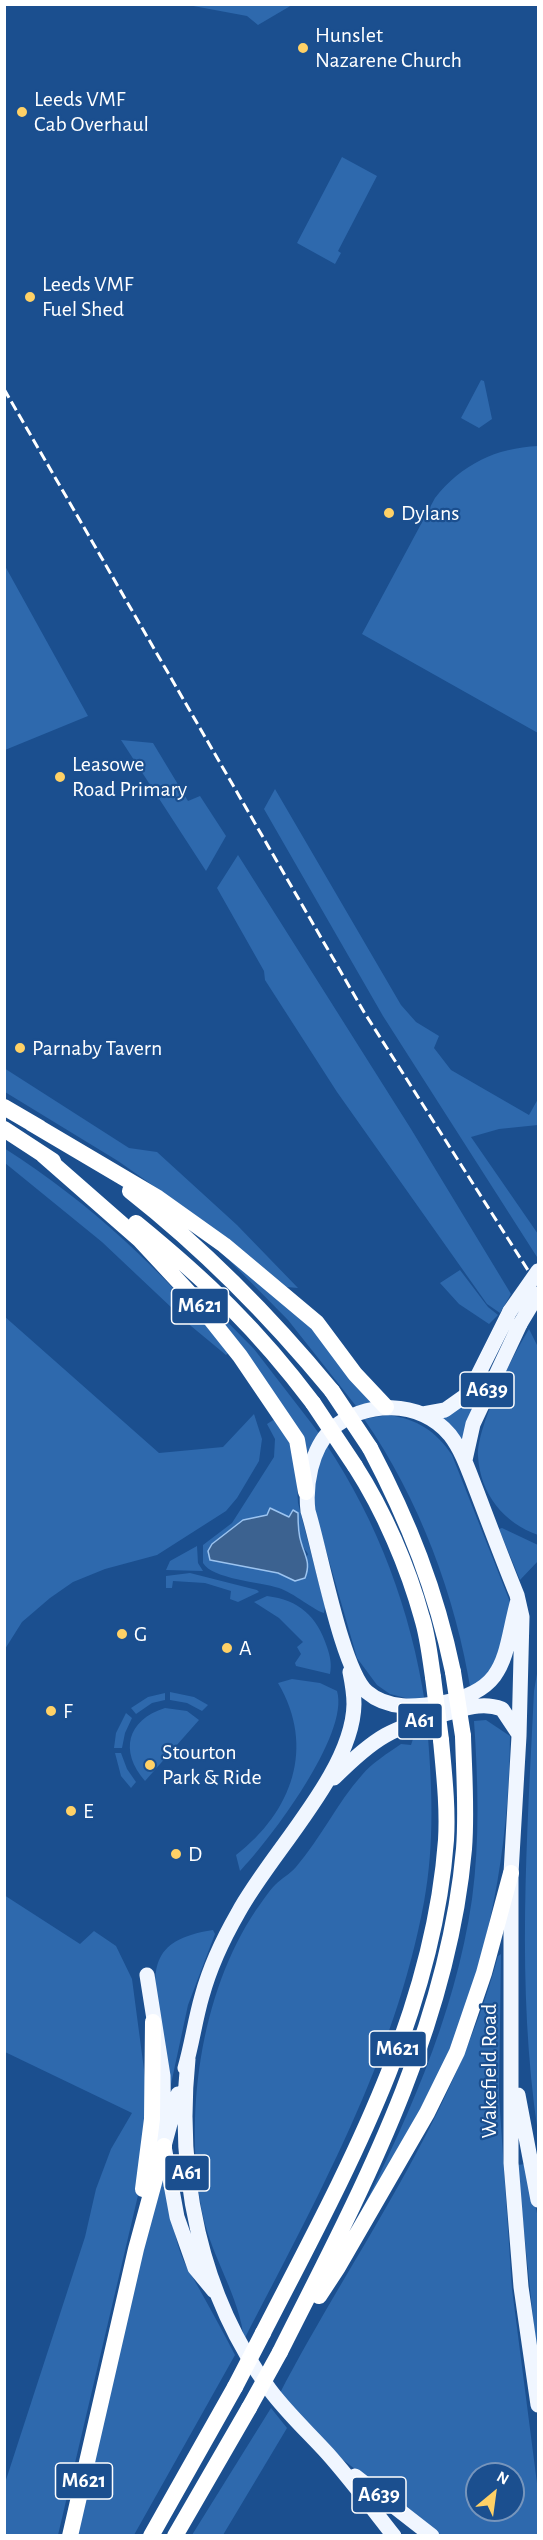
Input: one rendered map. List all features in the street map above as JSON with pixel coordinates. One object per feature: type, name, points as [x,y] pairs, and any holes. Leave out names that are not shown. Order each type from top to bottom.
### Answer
[{"type":"highway","name":"M621","points":[[4,1107],[158,1198],[224,1245],[317,1323],[355,1374],[386,1407]]},
{"type":"highway","name":"M621","points":[[32,1123],[115,1179],[178,1229],[265,1313],[332,1390],[370,1448],[428,1575],[441,1614],[463,1736],[464,1848],[453,1926],[432,2014],[390,2122],[280,2352],[175,2535]]},
{"type":"highway","name":"M621","points":[[4,1129],[97,1192],[203,1279],[250,1325],[313,1403],[355,1466],[388,1530],[409,1580],[422,1619],[433,1677],[441,1740],[446,1805],[445,1848],[434,1921],[414,2003],[372,2113],[235,2387],[151,2535]]},
{"type":"highway","name":"M621","points":[[43,1155],[140,1240],[193,1297],[240,1356],[297,1440],[306,1492]]},
{"type":"highway","name":"M621","points":[[280,2352],[338,2267],[427,2113],[456,2052],[484,1973],[511,1874]]},
{"type":"highway","points":[[136,2249],[137,2225],[148,2164],[152,2119],[153,2022]]},
{"type":"highway","name":"M621","points":[[69,2535],[136,2249],[164,2146]]},
{"type":"main road","name":"A639","points":[[423,1414],[445,1410],[456,1405],[469,1393],[510,1311],[538,1271]]},
{"type":"main road","name":"A639","points":[[465,1460],[473,1424],[520,1324],[538,1294]]},
{"type":"main road","name":"A61","points":[[325,1786],[350,1730],[354,1705],[349,1665],[308,1511],[306,1492],[313,1461],[330,1430],[356,1413],[386,1407],[423,1414],[449,1434],[465,1460],[518,1600],[510,1642],[499,1669],[478,1690],[455,1700],[412,1707],[384,1702],[366,1691],[349,1665]]},
{"type":"main road","name":"Wakefield Road","points":[[518,1600],[523,1632],[511,1874],[513,2066],[511,2163],[521,2287],[538,2405]]},
{"type":"main road","name":"A61","points":[[394,2535],[327,2453],[291,2417],[255,2369],[220,2296],[201,2246],[189,2192],[184,2134],[188,2059],[202,1996],[214,1960],[234,1920],[276,1854],[325,1786],[360,1751],[392,1730],[481,1704],[502,1709],[511,1719],[519,1736]]},
{"type":"main road","points":[[147,1975],[163,2076],[164,2146],[184,2243],[204,2283],[220,2296]]},
{"type":"main road","points":[[164,2146],[188,2059]]},
{"type":"main road","points":[[513,2066],[538,2200]]},
{"type":"main road","name":"A639","points":[[327,2453],[432,2535]]},
{"type":"shaded area","points":[[292,4],[258,25],[247,16],[188,5]]},
{"type":"shaded area","points":[[342,157],[377,176],[338,251],[341,253],[335,264],[297,243]]},
{"type":"shaded area","points":[[481,380],[484,381],[492,419],[479,428],[461,418]]},
{"type":"shaded area","points":[[538,446],[538,733],[362,634],[435,498],[445,486],[468,467],[494,454]]},
{"type":"shaded area","points":[[5,566],[88,716],[4,750]]},
{"type":"shaded area","points":[[121,740],[153,743],[188,801],[200,796],[226,836],[206,871]]},
{"type":"shaded area","points":[[275,789],[401,1005],[416,1022],[439,1036],[434,1048],[451,1070],[529,1115],[538,1099],[538,1125],[499,1129],[471,1137],[538,1234],[537,1257],[383,1016],[264,809]]},
{"type":"shaded area","points":[[238,855],[411,1129],[511,1294],[500,1313],[487,1304],[337,1092],[265,980],[264,971],[217,888]]},
{"type":"shaded area","points":[[4,1068],[129,1148],[157,1152],[237,1225],[298,1288],[287,1287],[195,1215],[118,1161],[5,1092]]},
{"type":"shaded area","points":[[4,1148],[67,1192],[125,1241],[152,1266],[229,1352],[226,1355],[191,1326],[102,1242],[5,1163]]},
{"type":"shaded area","points":[[225,1256],[297,1310],[371,1403],[356,1406],[288,1320]]},
{"type":"shaded area","points":[[460,1270],[488,1307],[498,1315],[489,1324],[459,1304],[440,1283]]},
{"type":"shaded area","points":[[189,1283],[254,1349],[320,1435],[307,1452]]},
{"type":"shaded area","points":[[4,1316],[159,1453],[223,1447],[254,1414],[262,1439],[259,1461],[237,1498],[226,1511],[157,1555],[105,1569],[73,1582],[22,1622],[5,1649]]},
{"type":"shaded area","points":[[529,1329],[538,1347],[538,1535],[515,1523],[496,1505],[483,1483],[478,1456],[479,1443],[489,1409]]},
{"type":"shaded area","points":[[497,1350],[467,1421],[461,1445],[435,1417],[445,1413]]},
{"type":"shaded area","points":[[388,1415],[417,1423],[425,1428],[439,1439],[452,1455],[512,1607],[505,1654],[471,1692],[456,1620],[432,1550],[402,1482],[364,1419]]},
{"type":"shaded area","points":[[278,1417],[287,1430],[296,1462],[298,1503],[325,1607],[324,1613],[284,1590],[216,1573],[203,1563],[203,1545],[232,1523],[274,1457],[275,1439],[267,1424]],"holes":[[[297,1513],[300,1542],[308,1554],[295,1581],[278,1573],[210,1560],[243,1520],[267,1515],[289,1517]]]},
{"type":"shaded area","points":[[326,1444],[361,1504],[390,1568],[411,1635],[425,1703],[390,1694],[377,1685],[357,1658],[315,1512],[314,1472]]},
{"type":"shaded area","points":[[270,1508],[289,1517],[293,1510],[298,1513],[299,1535],[307,1564],[305,1578],[295,1581],[278,1573],[210,1560],[208,1551],[212,1544],[243,1520],[267,1515]]},
{"type":"shaded area","points":[[502,1528],[538,1545],[538,1561],[520,1580],[499,1529]]},
{"type":"shaded area","points":[[197,1546],[198,1563],[203,1571],[166,1570],[170,1561]]},
{"type":"shaded area","points":[[190,1573],[259,1592],[238,1602],[230,1599],[231,1591],[205,1583],[173,1581],[172,1588],[166,1588],[166,1576]]},
{"type":"shaded area","points":[[267,1596],[288,1601],[312,1618],[327,1647],[330,1674],[296,1666],[295,1663],[301,1654],[297,1647],[303,1642],[279,1618],[254,1602]]},
{"type":"shaded area","points":[[538,1668],[538,2133],[527,2023],[525,1912],[534,1691]]},
{"type":"shaded area","points":[[292,1679],[320,1683],[337,1691],[338,1710],[332,1733],[305,1786],[270,1836],[240,1871],[236,1855],[272,1819],[284,1799],[292,1777],[296,1754],[295,1731],[289,1707],[278,1683]]},
{"type":"shaded area","points":[[170,1692],[194,1697],[208,1705],[202,1711],[187,1703],[170,1700]]},
{"type":"shaded area","points":[[165,1693],[165,1700],[152,1703],[136,1714],[131,1708],[148,1697]]},
{"type":"shaded area","points":[[165,1708],[187,1711],[199,1720],[145,1781],[132,1759],[131,1738],[135,1728],[142,1720]]},
{"type":"shaded area","points":[[126,1713],[132,1718],[125,1733],[122,1748],[114,1748],[116,1733]]},
{"type":"shaded area","points":[[486,1720],[510,1736],[509,1779],[501,1861],[485,1941],[461,2021],[436,2084],[413,2128],[349,2236],[407,2114],[440,2030],[453,1987],[464,1943],[475,1877],[478,1810],[474,1721]]},
{"type":"shaded area","points":[[427,1725],[431,1791],[430,1858],[424,1902],[411,1960],[394,2017],[350,2127],[244,2340],[232,2293],[207,2232],[197,2178],[196,2098],[209,2017],[221,1979],[237,1943],[267,1894],[305,1856],[345,1797],[366,1771],[401,1744],[411,1745],[417,1727]]},
{"type":"shaded area","points":[[115,1753],[121,1753],[127,1769],[136,1782],[131,1788],[121,1776]]},
{"type":"shaded area","points":[[4,1895],[80,1944],[94,1931],[116,1946],[132,1979],[147,2092],[156,2119],[58,2535],[5,2535],[5,2483],[85,2237],[96,2189],[111,2149],[132,2113],[5,2052]]},
{"type":"shaded area","points":[[213,1930],[215,1934],[188,2005],[168,2098],[155,1988],[159,1960],[176,1941]]},
{"type":"shaded area","points":[[501,1954],[499,2096],[512,2289],[538,2491],[538,2535],[440,2535],[342,2459],[279,2395],[430,2128],[479,2016],[498,1956]]},
{"type":"shaded area","points":[[526,2164],[538,2218],[538,2365],[517,2165]]},
{"type":"shaded area","points":[[162,2181],[168,2187],[174,2229],[183,2260],[235,2355],[134,2535],[73,2536],[132,2288]]},
{"type":"shaded area","points":[[271,2408],[287,2428],[223,2535],[192,2535]]},
{"type":"railway","points":[[4,389],[364,1012],[538,1286]]},
{"type":"place","name":"Hunslet Nazarene Church","points":[[303,48]]},
{"type":"place","name":"Leeds VMF Cab Overhaul","points":[[22,112]]},
{"type":"place","name":"Leeds VMF Fuel Shed","points":[[30,297]]},
{"type":"place","name":"Dylans","points":[[389,513]]},
{"type":"place","name":"Leasowe Road Primary","points":[[60,777]]},
{"type":"place","name":"Parnaby Tavern","points":[[20,1048]]},
{"type":"place","name":"G","points":[[122,1634]]},
{"type":"place","name":"A","points":[[227,1648]]},
{"type":"place","name":"F","points":[[51,1711]]},
{"type":"place","name":"Stourton Park & Ride","points":[[150,1765]]},
{"type":"place","name":"E","points":[[71,1811]]},
{"type":"place","name":"D","points":[[176,1854]]}]
